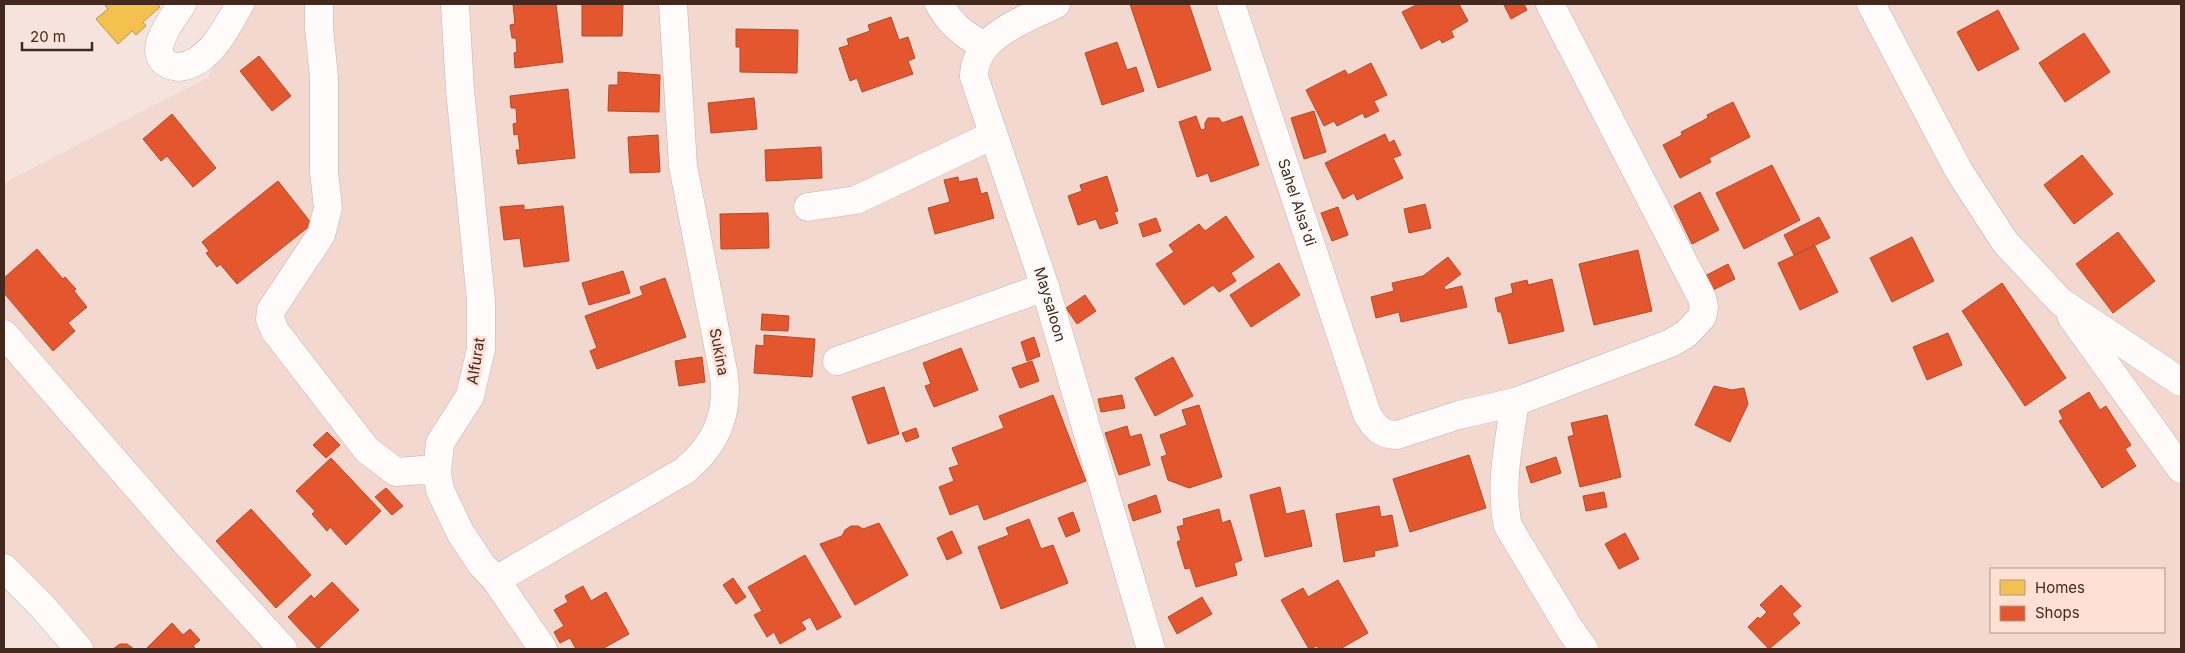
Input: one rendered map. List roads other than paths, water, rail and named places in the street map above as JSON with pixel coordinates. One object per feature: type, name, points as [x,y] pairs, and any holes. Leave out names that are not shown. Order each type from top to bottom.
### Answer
[{"type":"street","points":[[182,4],[162,34],[159,44],[159,52],[165,61],[178,67],[195,62],[207,53],[240,4]]},
{"type":"street","points":[[319,4],[319,28],[324,76],[324,172],[328,208],[321,235],[283,295],[273,306],[270,315],[271,323],[275,331],[366,450],[396,472],[422,470],[438,473]]},
{"type":"street","name":"Alfurat","points":[[455,4],[460,90],[481,300],[480,349],[470,396],[440,443],[438,473],[442,498],[460,532],[481,564],[496,580],[543,649]]},
{"type":"street","name":"Sukina","points":[[496,580],[684,471],[708,449],[722,420],[726,404],[724,376],[683,166],[673,4]]},
{"type":"street","points":[[939,4],[948,19],[961,33],[984,46],[998,34],[1056,4]]},
{"type":"street","name":"Sahel Alsa'di","points":[[1231,4],[1363,401],[1368,414],[1378,430],[1387,435],[1397,435],[1459,416],[1515,402],[1671,343],[1686,334],[1702,317],[1704,308],[1702,298],[1550,4]]},
{"type":"street","points":[[1871,4],[1959,172],[2005,242],[2061,302],[2181,469]]},
{"type":"street","name":"Maysaloon","points":[[984,46],[976,62],[974,77],[1045,287],[1151,649]]},
{"type":"street","points":[[808,207],[856,200],[993,135]]},
{"type":"street","points":[[837,361],[1045,287]]},
{"type":"street","points":[[2061,302],[2181,382]]},
{"type":"street","points":[[4,334],[179,535],[282,649]]},
{"type":"street","points":[[1515,402],[1504,490],[1504,508],[1508,526],[1571,631],[1584,649]]},
{"type":"street","points":[[4,568],[42,606],[79,649]]}]
